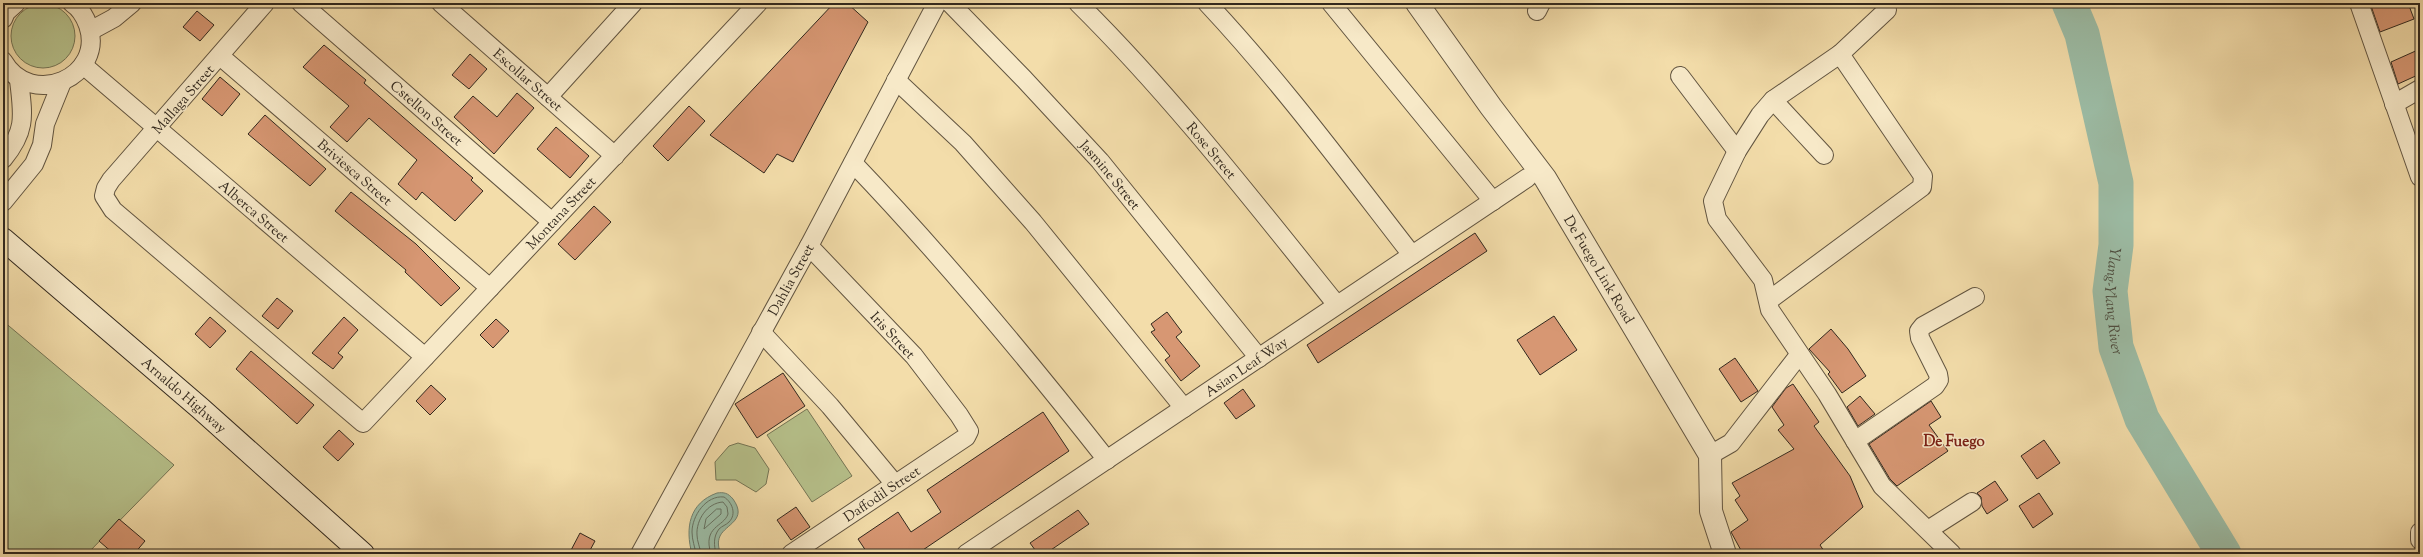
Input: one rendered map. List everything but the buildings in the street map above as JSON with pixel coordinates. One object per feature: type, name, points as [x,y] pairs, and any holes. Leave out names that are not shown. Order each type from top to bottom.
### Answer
[{"type":"street","points":[[3,61],[8,69],[20,80],[33,85],[48,86],[62,82],[74,75],[83,65],[89,49],[90,31],[85,17],[72,3]]},
{"type":"street","points":[[90,31],[114,18],[132,3]]},
{"type":"street","name":"Mallaga Street","points":[[265,3],[111,180],[106,188],[104,196],[113,210],[363,423]]},
{"type":"street","name":"Cstellon Street","points":[[301,3],[552,222]]},
{"type":"street","name":"Escollar Street","points":[[441,3],[615,156]]},
{"type":"street","points":[[548,97],[633,3]]},
{"type":"street","name":"Montana Street","points":[[363,423],[758,3]]},
{"type":"street","name":"Dahlia Street","points":[[640,554],[809,246],[937,3]]},
{"type":"street","name":"Jasmine Street","points":[[950,3],[1024,79],[1100,161],[1259,358]]},
{"type":"street","name":"Rose Street","points":[[1078,3],[1127,53],[1226,166],[1337,305]]},
{"type":"street","points":[[1207,3],[1237,35],[1296,107],[1412,255]]},
{"type":"street","points":[[1331,3],[1493,201]]},
{"type":"street","points":[[2359,3],[2420,177]]},
{"type":"street","name":"De Fuego Link Road","points":[[1416,4],[1545,178],[1710,455],[1711,511],[1725,554]]},
{"type":"street","points":[[1887,10],[1840,54],[1772,100],[1760,115],[1737,151],[1713,201],[1717,219],[1763,280],[1770,310],[1799,355],[1827,394],[1882,486],[1952,554]]},
{"type":"street","points":[[1768,301],[1922,187],[1923,176],[1840,54]]},
{"type":"street","name":"Briviesca Street","points":[[220,56],[490,288]]},
{"type":"street","name":"Alberca Street","points":[[83,65],[425,357]]},
{"type":"street","points":[[1680,76],[1737,151]]},
{"type":"street","points":[[3,159],[20,133],[24,119],[20,80]]},
{"type":"street","points":[[896,80],[963,143],[1033,222],[1184,408]]},
{"type":"street","points":[[3,202],[34,164],[42,145],[44,124],[62,82]]},
{"type":"street","points":[[2394,104],[2420,89]]},
{"type":"street","points":[[1772,100],[1824,155]]},
{"type":"street","points":[[853,162],[963,283],[1018,348],[1107,460]]},
{"type":"street","name":"Asian Leaf Way","points":[[966,554],[990,546],[1107,460],[1527,178]]},
{"type":"street","name":"Arnaldo Highway","points":[[3,239],[188,398],[363,554]]},
{"type":"street","name":"Iris Street","points":[[809,246],[914,356],[959,415],[969,431]]},
{"type":"street","points":[[1855,441],[1939,380],[1938,374],[1920,338],[1919,331],[1924,326],[1975,297]]},
{"type":"street","points":[[761,332],[830,406],[894,483]]},
{"type":"street","points":[[1710,455],[1731,443],[1799,355]]},
{"type":"street","name":"Daffodil Street","points":[[791,554],[894,483],[966,437],[969,431]]},
{"type":"street","points":[[1928,530],[1972,502]]},
{"type":"street","points":[[2420,532],[2420,540]]},
{"type":"green space","points":[[43,4],[55,6],[66,13],[73,24],[75,36],[73,48],[66,59],[55,66],[43,68],[31,66],[20,59],[13,48],[11,36],[13,24],[20,13],[31,6]]},
{"type":"green space","points":[[3,321],[174,465],[87,554],[3,554]]},
{"type":"green space","points":[[807,409],[852,476],[812,502],[767,435]]},
{"type":"green space","points":[[738,443],[755,448],[769,469],[766,484],[756,492],[736,480],[716,480],[715,462],[729,446]]},
{"type":"water","points":[[717,493],[726,493],[733,499],[737,506],[737,517],[719,538],[718,543],[720,554],[692,554],[689,535],[691,518],[700,503]]},
{"type":"waterway","name":"Ylang-Ylang River","points":[[2069,3],[2082,34],[2116,183],[2116,245],[2110,291],[2116,347],[2142,419],[2224,554]]},
{"type":"district","name":"De Fuego","points":[[1954,441]]}]
